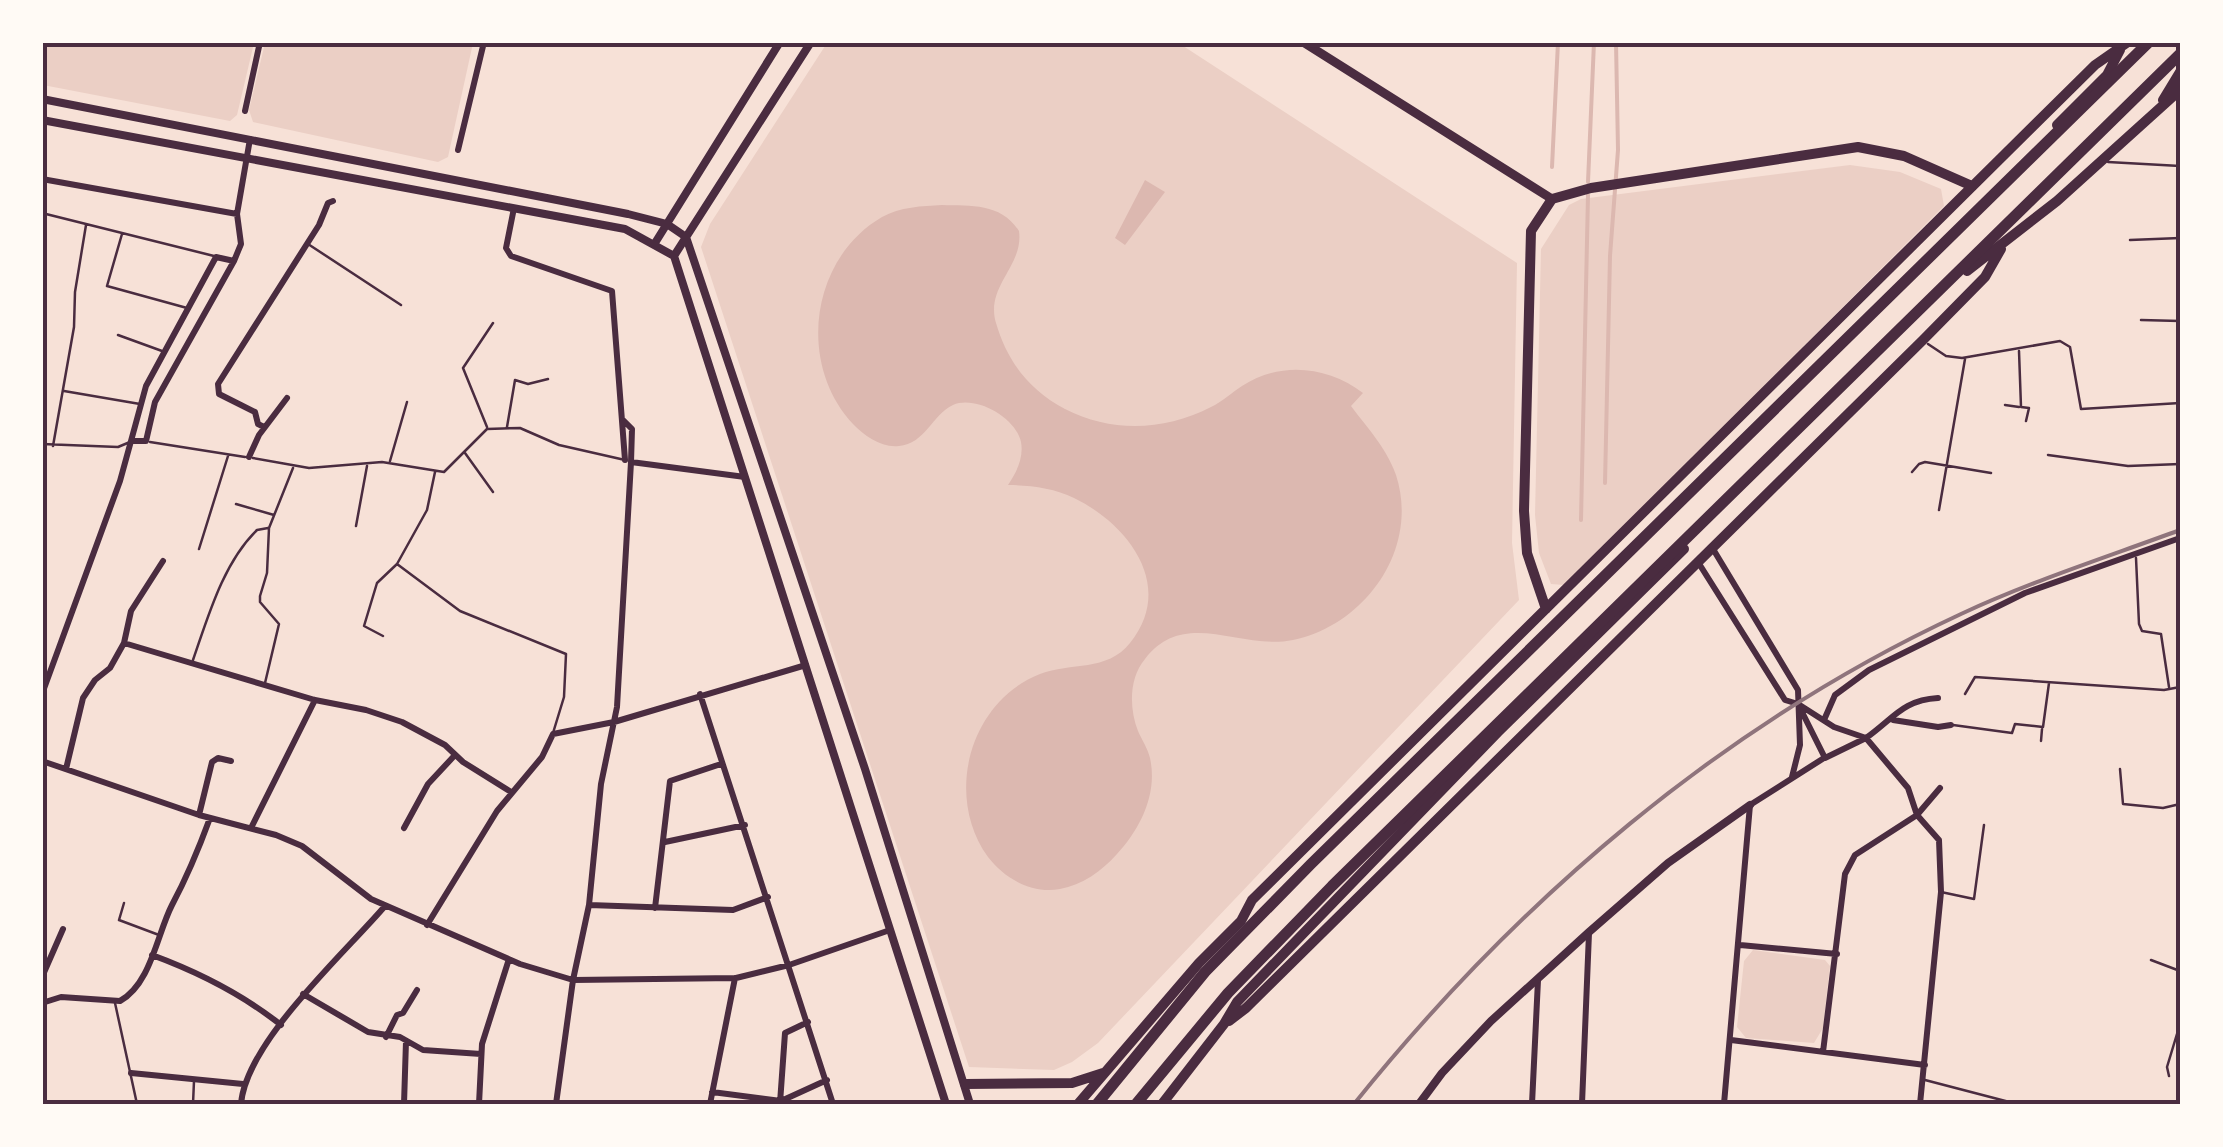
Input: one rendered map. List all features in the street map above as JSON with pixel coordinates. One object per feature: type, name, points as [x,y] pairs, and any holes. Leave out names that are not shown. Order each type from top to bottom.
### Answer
[{"type":"highway","points":[[1097,1104],[1206,972],[1311,864],[2148,42]]},
{"type":"highway","points":[[1136,1104],[1228,993],[1332,886],[2180,54]]},
{"type":"main road","points":[[1304,42],[1552,199]]},
{"type":"main road","points":[[1241,921],[1252,900],[1972,186],[2096,65],[2124,46]]},
{"type":"main road","points":[[1078,1104],[1198,963],[1241,921],[1262,910],[1801,383],[2107,74],[2124,46]]},
{"type":"main road","points":[[2160,106],[2180,72]]},
{"type":"main road","points":[[1162,1104],[1237,1002],[1498,732],[1972,265],[2003,246],[2180,90]]},
{"type":"main road","points":[[1546,610],[1528,553],[1524,511],[1531,231],[1552,199],[1630,181],[1858,147],[1904,156],[1972,186]]},
{"type":"main road","points":[[1224,1024],[1246,1008],[1923,340],[1985,277],[2003,246]]},
{"type":"main road","points":[[965,1084],[1072,1083],[1104,1072]]},
{"type":"street","points":[[244,111],[260,42]]},
{"type":"street","points":[[458,150],[484,42]]},
{"type":"street","points":[[655,243],[780,42]]},
{"type":"street","points":[[674,256],[809,43]]},
{"type":"street","points":[[42,99],[667,224],[686,237],[806,591],[970,1104]]},
{"type":"street","points":[[42,120],[625,229],[674,256],[946,1104]]},
{"type":"street","points":[[131,441],[146,441],[155,402],[241,244],[237,214],[250,139]]},
{"type":"street","points":[[42,179],[237,214]]},
{"type":"street","points":[[484,200],[487,186]]},
{"type":"street","points":[[517,192],[506,248],[511,256],[612,290],[622,419],[631,425],[614,722],[601,784],[589,905],[556,1104]]},
{"type":"street","points":[[264,427],[258,424],[256,412],[219,394],[218,384],[307,244],[328,203],[333,201]]},
{"type":"street","points":[[42,694],[120,481],[140,404],[216,256],[234,261]]},
{"type":"street","points":[[188,310],[202,318]]},
{"type":"street","points":[[248,458],[264,427],[287,398]]},
{"type":"street","points":[[628,461],[746,477]]},
{"type":"street","points":[[1824,720],[1835,695],[1869,670],[2025,593],[2180,538]]},
{"type":"street","points":[[1712,548],[1798,690],[1800,745],[1792,779]]},
{"type":"street","points":[[66,769],[83,698],[94,680],[110,668],[124,643],[132,612],[163,561]]},
{"type":"street","points":[[1698,562],[1785,700],[1866,738],[1908,788],[1917,814],[1939,840],[1942,892],[1920,1104]]},
{"type":"street","points":[[784,597],[806,591]]},
{"type":"street","points":[[124,643],[402,722],[445,745],[511,792]]},
{"type":"street","points":[[427,925],[511,792],[542,757],[553,734],[614,722],[806,664]]},
{"type":"street","points":[[700,694],[833,1104]]},
{"type":"street","points":[[1419,1104],[1491,1021],[1668,863],[1750,805],[1893,720],[1900,707],[1917,699],[1938,698]]},
{"type":"street","points":[[251,828],[315,700]]},
{"type":"street","points":[[1798,704],[1824,758]]},
{"type":"street","points":[[1893,720],[1938,727],[1951,725]]},
{"type":"street","points":[[404,828],[428,784],[456,755]]},
{"type":"street","points":[[199,815],[212,762],[218,758],[230,761]]},
{"type":"street","points":[[42,761],[302,846],[385,906],[510,959],[574,980],[736,978],[892,930]]},
{"type":"street","points":[[655,908],[670,781],[721,764]]},
{"type":"street","points":[[1823,1052],[1845,874],[1855,855],[1917,814],[1940,788]]},
{"type":"street","points":[[1724,1104],[1750,805]]},
{"type":"street","points":[[42,1003],[61,998],[124,1000],[132,992],[161,935],[210,818]]},
{"type":"street","points":[[664,842],[745,825]]},
{"type":"street","points":[[589,905],[733,910],[768,897]]},
{"type":"street","points":[[241,1104],[243,1084],[303,994],[385,906]]},
{"type":"street","points":[[42,976],[63,929]]},
{"type":"street","points":[[1582,1104],[1589,932]]},
{"type":"street","points":[[1740,945],[1837,954]]},
{"type":"street","points":[[152,955],[217,983],[281,1025]]},
{"type":"street","points":[[478,1104],[481,1054],[496,992],[510,959]]},
{"type":"street","points":[[710,1104],[736,978]]},
{"type":"street","points":[[1532,1104],[1538,978]]},
{"type":"street","points":[[386,1037],[416,990]]},
{"type":"street","points":[[303,994],[355,1025],[406,1040],[423,1050],[481,1054]]},
{"type":"street","points":[[780,1103],[785,1033],[808,1022]]},
{"type":"street","points":[[404,1104],[406,1040]]},
{"type":"street","points":[[1730,1040],[1925,1065]]},
{"type":"street","points":[[131,1073],[243,1084]]},
{"type":"street","points":[[712,1092],[780,1103],[826,1080]]},
{"type":"lane","points":[[2102,162],[2180,166]]},
{"type":"lane","points":[[42,213],[216,256]]},
{"type":"lane","points":[[53,446],[86,225]]},
{"type":"lane","points":[[122,233],[107,286],[188,310]]},
{"type":"lane","points":[[2130,240],[2180,238]]},
{"type":"lane","points":[[307,244],[402,306]]},
{"type":"lane","points":[[2141,320],[2180,321]]},
{"type":"lane","points":[[488,429],[463,368],[493,323]]},
{"type":"lane","points":[[118,334],[164,351]]},
{"type":"lane","points":[[1923,340],[1946,356],[1966,358],[2060,341],[2070,347],[2080,408],[2122,409],[2180,403]]},
{"type":"lane","points":[[2019,350],[2021,407]]},
{"type":"lane","points":[[1939,510],[1966,358]]},
{"type":"lane","points":[[507,428],[515,380],[528,384],[548,379]]},
{"type":"lane","points":[[62,391],[140,404]]},
{"type":"lane","points":[[390,463],[407,402]]},
{"type":"lane","points":[[2005,405],[2028,408],[2026,420]]},
{"type":"lane","points":[[146,441],[294,466],[390,463],[444,472],[488,429],[520,428],[559,445],[628,461]]},
{"type":"lane","points":[[42,444],[118,447],[131,441]]},
{"type":"lane","points":[[464,452],[493,492]]},
{"type":"lane","points":[[199,549],[229,455]]},
{"type":"lane","points":[[2048,455],[2128,466],[2180,464]]},
{"type":"lane","points":[[1912,472],[1922,462],[1992,473]]},
{"type":"lane","points":[[356,526],[367,464]]},
{"type":"lane","points":[[265,684],[279,624],[260,602],[267,573],[270,528],[294,466]]},
{"type":"lane","points":[[384,636],[364,626],[377,583],[396,564],[427,510],[436,471]]},
{"type":"lane","points":[[236,504],[275,516]]},
{"type":"lane","points":[[192,662],[210,612],[238,556],[258,530],[270,528]]},
{"type":"lane","points":[[2136,555],[2139,624],[2142,630],[2161,634],[2170,689]]},
{"type":"lane","points":[[396,564],[460,611],[566,654],[564,698],[553,734]]},
{"type":"lane","points":[[1965,694],[1975,676],[2180,688]]},
{"type":"lane","points":[[2040,741],[2049,680]]},
{"type":"lane","points":[[1951,725],[2012,732],[2015,724],[2042,727]]},
{"type":"lane","points":[[2120,769],[2123,804],[2163,808],[2180,804]]},
{"type":"lane","points":[[1942,892],[1974,899],[1984,825]]},
{"type":"lane","points":[[124,903],[119,920],[161,935]]},
{"type":"lane","points":[[2150,960],[2180,972]]},
{"type":"lane","points":[[115,1001],[137,1104]]},
{"type":"lane","points":[[2170,1076],[2167,1067],[2180,1024]]},
{"type":"lane","points":[[193,1104],[194,1079]]},
{"type":"lane","points":[[1924,1080],[2017,1104]]},
{"type":"shaded area","points":[[44,42],[254,43],[237,115],[230,121],[43,85]]},
{"type":"shaded area","points":[[1177,42],[1517,263],[1512,543],[1519,600],[1098,1043],[1054,1070],[969,1067],[701,247],[710,224],[827,43]]},
{"type":"shaded area","points":[[265,43],[473,43],[448,157],[438,162],[253,122],[249,110]]},
{"type":"shaded area","points":[[1850,165],[1900,172],[1941,189],[1944,206],[1564,585],[1551,584],[1539,553],[1535,515],[1541,249],[1569,205],[1581,199]]},
{"type":"shaded area","points":[[1145,180],[1165,192],[1125,245],[1115,238]]},
{"type":"shaded area","points":[[942,205],[995,211],[1019,231],[1016,255],[996,298],[996,323],[1006,350],[1021,373],[1052,401],[1101,422],[1157,425],[1211,407],[1242,386],[1272,373],[1319,372],[1363,393],[1351,406],[1387,456],[1396,475],[1401,503],[1400,530],[1393,556],[1364,601],[1343,618],[1319,632],[1293,640],[1273,642],[1195,633],[1178,636],[1161,644],[1145,659],[1133,684],[1132,703],[1152,771],[1145,810],[1125,844],[1105,866],[1084,881],[1060,889],[1039,889],[1020,883],[988,857],[975,833],[968,807],[966,780],[971,753],[996,706],[1016,687],[1052,670],[1111,658],[1130,643],[1143,621],[1148,600],[1147,579],[1140,559],[1128,540],[1094,509],[1058,492],[1008,485],[1020,459],[1021,442],[1018,433],[994,411],[973,403],[953,405],[915,440],[899,446],[886,445],[853,424],[835,400],[824,372],[820,314],[826,285],[839,259],[858,235],[882,217],[911,208]]},
{"type":"shaded area","points":[[1753,950],[1825,960],[1830,966],[1823,1028],[1814,1043],[1746,1038],[1737,1027],[1744,961]]},
{"type":"waterway","points":[[1552,167],[1558,42]]},
{"type":"waterway","points":[[1588,182],[1594,42]]},
{"type":"waterway","points":[[1605,483],[1610,256],[1618,150],[1616,42]]},
{"type":"waterway","points":[[1581,520],[1588,195]]},
{"type":"railway","points":[[1354,1104],[1484,957],[1629,824],[1707,764],[1788,709],[1961,614],[2180,530]]}]
